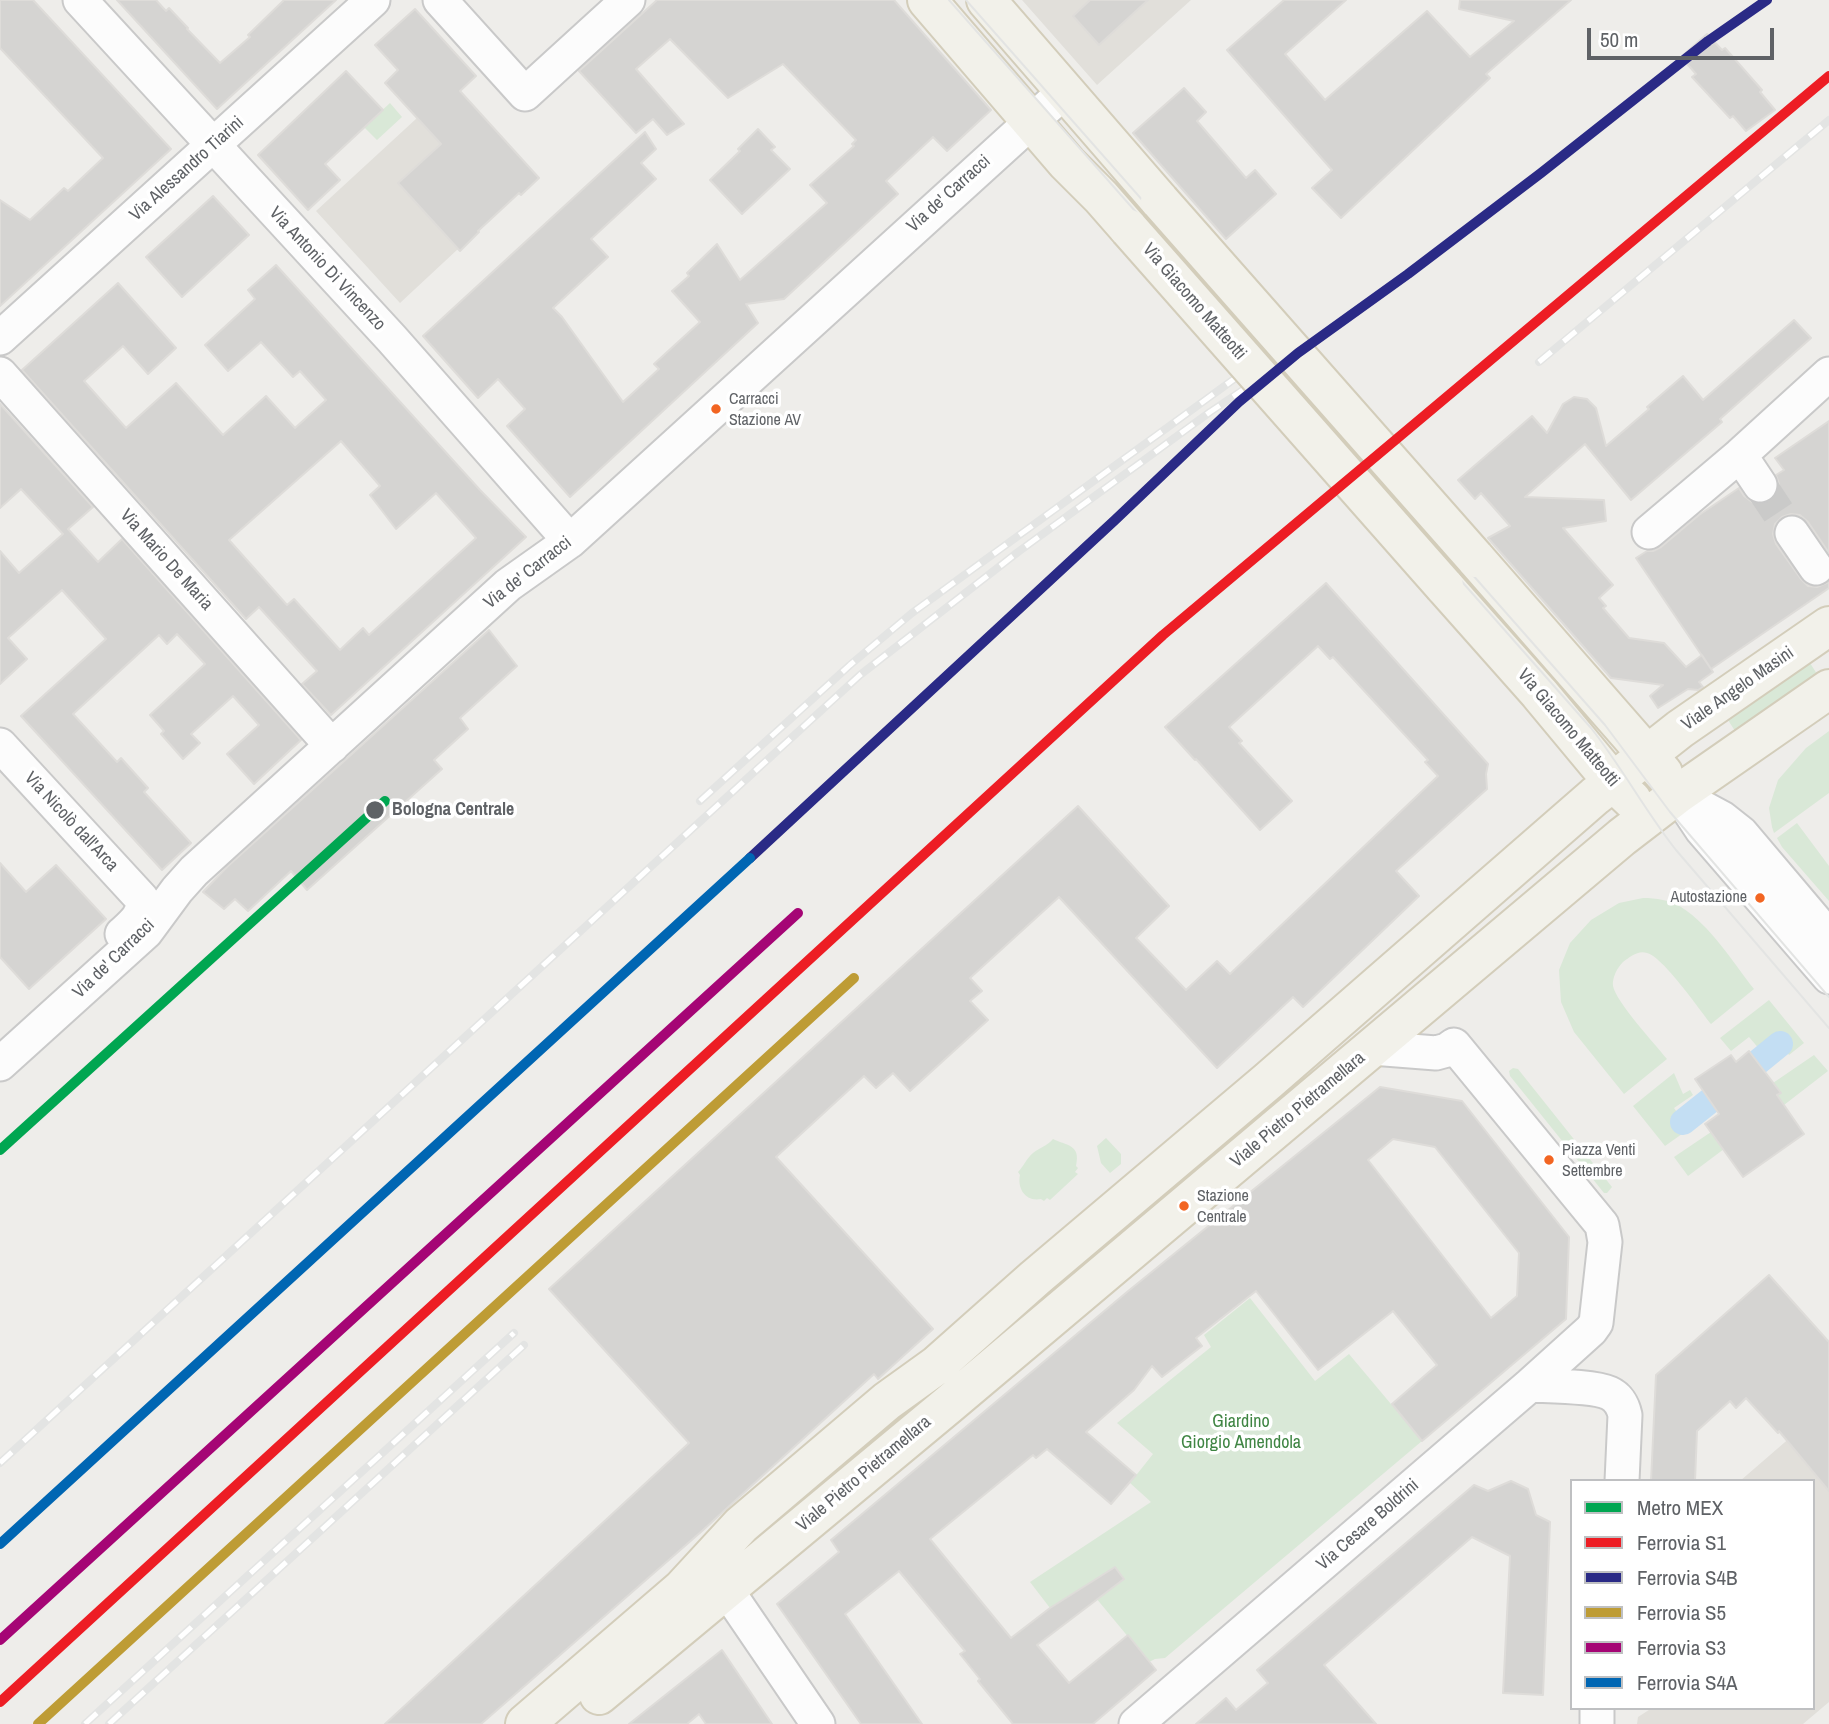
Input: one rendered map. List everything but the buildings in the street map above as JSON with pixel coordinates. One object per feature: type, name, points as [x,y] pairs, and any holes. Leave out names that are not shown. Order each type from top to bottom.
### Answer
[{"type":"main road","name":"Via Giacomo Matteotti","points":[[927,0],[1067,163],[1101,197],[1539,693],[1613,782],[1638,804],[1651,807],[1671,799]]},
{"type":"main road","points":[[986,0],[1648,754],[1671,799],[1829,689]]},
{"type":"main road","name":"Viale Angelo Masini","points":[[1648,754],[1829,626]]},
{"type":"main road","name":"Viale Pietro Pietramellara","points":[[524,1724],[682,1589],[741,1525],[887,1401],[937,1365],[1547,837],[1648,754]]},
{"type":"main road","name":"Viale Pietro Pietramellara","points":[[565,1724],[1568,882],[1671,799]]},
{"type":"main road","name":"Viale Pietro Pietramellara","points":[[726,1588],[724,1568],[738,1546],[897,1409],[937,1365]]},
{"type":"street","name":"Via Antonio Di Vincenzo","points":[[80,0],[391,339],[570,541]]},
{"type":"street","name":"Via Alessandro Tiarini","points":[[0,338],[373,0]]},
{"type":"street","points":[[440,0],[525,94],[628,0]]},
{"type":"street","name":"Via de' Carracci","points":[[0,1064],[140,938],[194,871],[508,585],[570,541],[1065,91]]},
{"type":"street","name":"Via Mario De Maria","points":[[0,374],[332,746]]},
{"type":"street","points":[[1649,532],[1740,455],[1829,374]]},
{"type":"street","points":[[1740,455],[1760,485]]},
{"type":"street","points":[[1793,533],[1816,568]]},
{"type":"street","name":"Via Nicolò dall'Arca","points":[[0,745],[142,898]]},
{"type":"street","points":[[1671,799],[1722,817],[1741,833],[1829,937]]},
{"type":"street","points":[[1671,799],[1702,830],[1829,976]]},
{"type":"street","name":"Via de' Carracci","points":[[0,1046],[131,925],[143,908],[142,898]]},
{"type":"street","name":"Via Cesare Boldrini","points":[[1136,1724],[1530,1385],[1596,1323],[1605,1242],[1602,1225],[1490,1087],[1454,1045],[1447,1050],[1436,1052],[1372,1048]]},
{"type":"street","points":[[1530,1385],[1606,1392],[1616,1399],[1625,1415],[1622,1479]]},
{"type":"street","points":[[726,1588],[818,1724]]},
{"type":"shaded area","points":[[1022,0],[1191,0],[1097,85]]},
{"type":"shaded area","points":[[459,91],[539,178],[521,195],[518,194],[460,251],[458,249],[400,303],[316,211],[417,118],[423,124]]},
{"type":"shaded area","points":[[1829,1404],[1829,1702],[1803,1724],[1637,1724],[1638,1717],[1649,1710],[1815,1710],[1815,1479],[1742,1479]]},
{"type":"green space","points":[[390,103],[402,117],[377,140],[364,127]]},
{"type":"green space","points":[[1810,663],[1817,674],[1735,731],[1728,720]]},
{"type":"green space","points":[[1829,731],[1829,793],[1774,833],[1769,808],[1778,780],[1806,748]]},
{"type":"green space","points":[[1797,823],[1829,866],[1829,901],[1777,838]]},
{"type":"green space","points":[[1643,898],[1672,903],[1692,915],[1720,945],[1754,989],[1711,1024],[1671,973],[1654,957],[1640,952],[1623,962],[1613,980],[1616,993],[1628,1012],[1667,1059],[1624,1094],[1574,1032],[1561,1002],[1559,970],[1570,943],[1591,920],[1619,903]]},
{"type":"green space","points":[[1769,1000],[1804,1043],[1789,1055],[1776,1039],[1761,1051],[1749,1037],[1731,1051],[1720,1038]]},
{"type":"green space","points":[[1814,1055],[1828,1071],[1784,1105],[1770,1085]]},
{"type":"green space","points":[[1518,1069],[1612,1187],[1607,1193],[1604,1193],[1510,1076],[1509,1071]]},
{"type":"green space","points":[[1674,1073],[1683,1094],[1690,1090],[1693,1095],[1674,1108],[1689,1129],[1665,1146],[1633,1106]]},
{"type":"green space","points":[[1711,1132],[1724,1149],[1688,1176],[1674,1157]]},
{"type":"green space","points":[[1106,1138],[1121,1154],[1121,1164],[1110,1173],[1101,1163],[1097,1146]]},
{"type":"green space","points":[[1053,1139],[1075,1150],[1078,1168],[1075,1172],[1078,1174],[1050,1200],[1031,1198],[1021,1190],[1018,1172],[1033,1153]]},
{"type":"green space","name":"Giardino Giorgio Amendola","points":[[1250,1298],[1315,1381],[1349,1354],[1422,1441],[1165,1658],[1149,1662],[1086,1586],[1050,1608],[1030,1582],[1151,1502],[1130,1483],[1153,1454],[1117,1423],[1211,1347],[1204,1335]]},
{"type":"waterway","points":[[1731,1084],[1780,1044]]},
{"type":"waterway","points":[[1683,1122],[1722,1091]]},
{"type":"tunnel","points":[[1760,485],[1792,533]]},
{"type":"tram line","points":[[949,0],[1591,728],[1676,850],[1829,1028]]},
{"type":"tram line","points":[[966,0],[1605,725],[1670,812],[1829,997]]},
{"type":"railway","points":[[1539,362],[1829,120]]},
{"type":"railway","points":[[700,801],[850,665],[912,613],[1292,337]]},
{"type":"railway","points":[[0,1463],[860,675],[1018,552],[1210,412],[1298,353]]},
{"type":"railway","points":[[85,1724],[514,1333]]},
{"type":"railway","points":[[109,1724],[524,1345]]},
{"type":"metro line","name":"MEX","points":[[0,1150],[385,801]]},
{"type":"rail line","name":"S4B","points":[[750,858],[1239,402],[1298,353],[1408,274],[1708,41],[1767,0]]},
{"type":"rail line","name":"S1","points":[[0,1702],[1163,635],[1829,76]]},
{"type":"rail line","name":"S4A","points":[[0,1544],[750,858]]},
{"type":"rail line","name":"S3","points":[[0,1640],[798,913]]},
{"type":"rail line","name":"S5","points":[[38,1724],[854,978]]},
{"type":"place","name":"Carracci Stazione AV","points":[[716,409]]},
{"type":"place","name":"Bologna Centrale","points":[[375,810]]},
{"type":"place","name":"Autostazione","points":[[1760,898]]},
{"type":"place","name":"Piazza Venti Settembre","points":[[1549,1160]]},
{"type":"place","name":"Stazione Centrale","points":[[1184,1206]]}]
